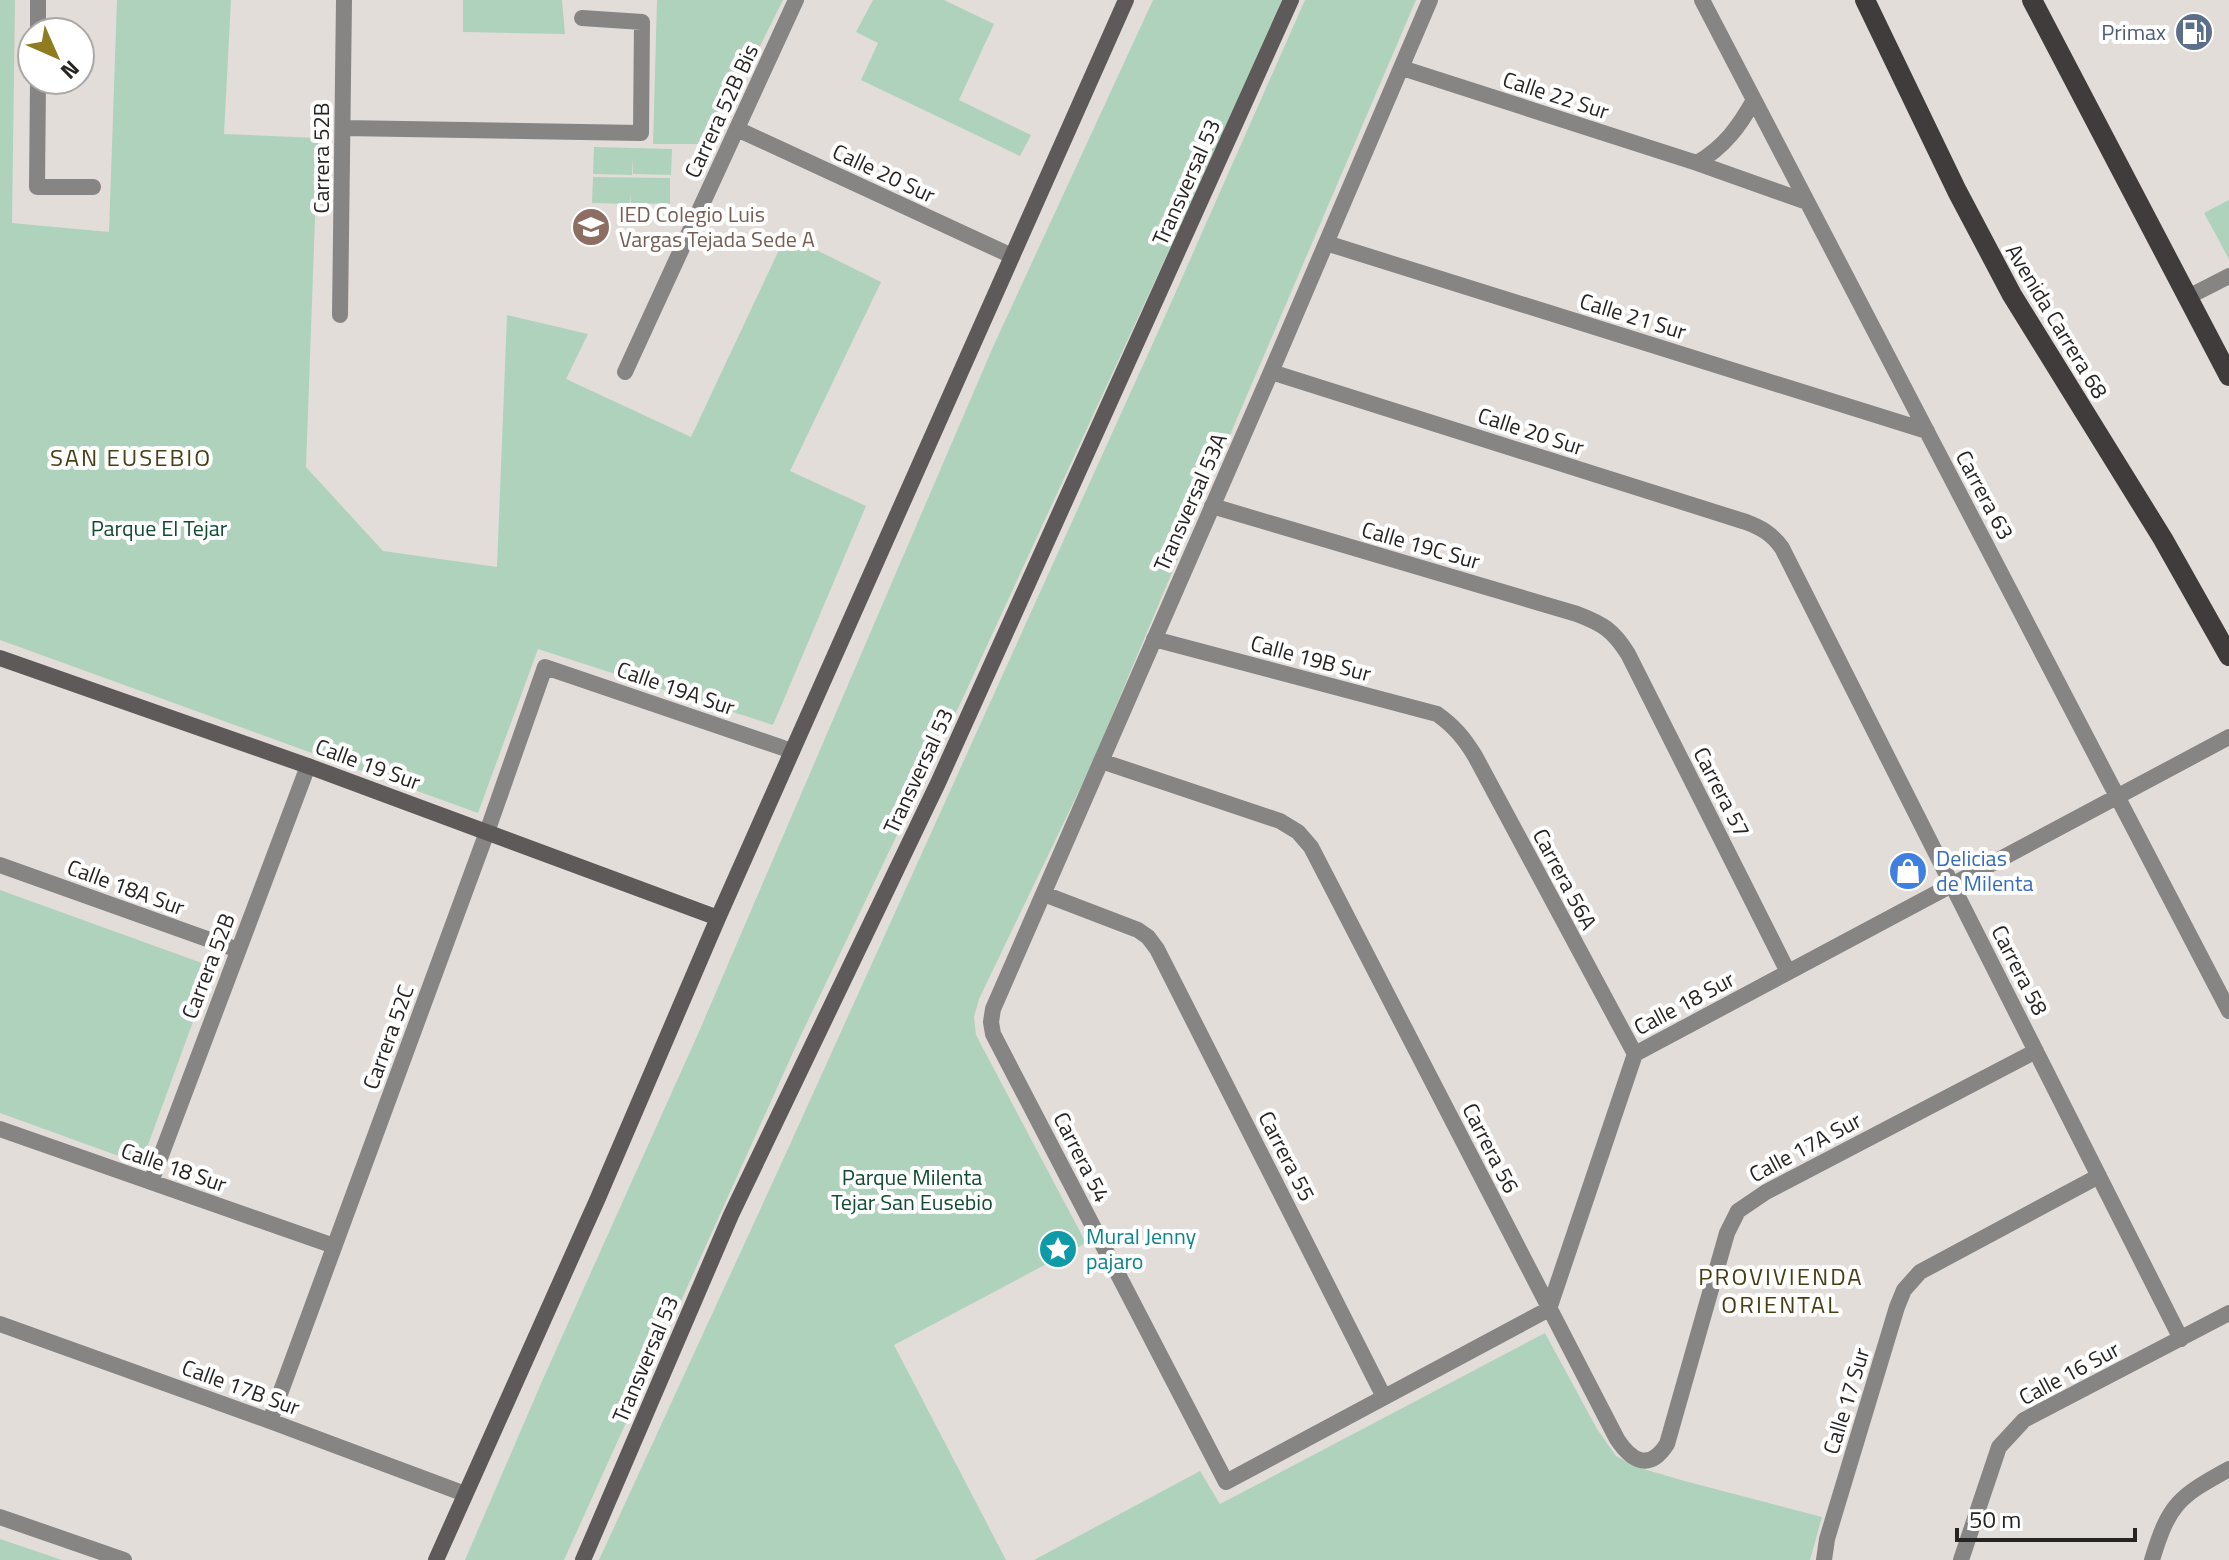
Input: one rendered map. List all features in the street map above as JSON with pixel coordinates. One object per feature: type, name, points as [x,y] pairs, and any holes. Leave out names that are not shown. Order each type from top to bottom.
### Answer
[{"type":"main road","name":"Avenida Carrera 68","points":[[1865,0],[1984,245],[2031,329],[2163,539],[2229,656]]},
{"type":"main road","points":[[2032,0],[2229,376]]},
{"type":"street","name":"Carrera 52B","points":[[340,315],[344,0]]},
{"type":"street","name":"Carrera 52B Bis","points":[[625,372],[796,0]]},
{"type":"street","points":[[436,1560],[1126,0]]},
{"type":"street","name":"Transversal 53","points":[[583,1560],[731,1215],[944,770],[1291,0]]},
{"type":"street","name":"Transversal 53A","points":[[991,1022],[993,1009],[1430,0]]},
{"type":"street","name":"Carrera 63","points":[[1702,0],[2229,1011]]},
{"type":"street","points":[[343,128],[641,133],[642,22],[582,18]]},
{"type":"street","name":"Calle 22 Sur","points":[[1402,68],[1697,163],[1807,202]]},
{"type":"street","points":[[38,96],[37,187],[93,187]]},
{"type":"street","points":[[1697,163],[1721,148],[1732,136],[1754,100]]},
{"type":"street","name":"Calle 20 Sur","points":[[737,129],[1012,256]]},
{"type":"street","name":"Calle 21 Sur","points":[[1326,243],[1927,431]]},
{"type":"street","points":[[2188,297],[2229,276]]},
{"type":"street","name":"Calle 20 Sur","points":[[1271,372],[1746,522],[1775,537]]},
{"type":"street","name":"Calle 19C Sur","points":[[1212,506],[1577,614],[1599,622],[1615,633]]},
{"type":"street","name":"Carrera 58","points":[[1775,537],[2181,1339]]},
{"type":"street","name":"Carrera 57","points":[[1615,633],[1788,972]]},
{"type":"street","name":"Calle 19B Sur","points":[[1154,639],[1437,714],[1454,726]]},
{"type":"street","name":"Calle 19 Sur","points":[[0,658],[308,766],[718,918]]},
{"type":"street","name":"Calle 19A Sur","points":[[545,667],[792,751]]},
{"type":"street","name":"Carrera 52C","points":[[270,1421],[545,667]]},
{"type":"street","name":"Carrera 56A","points":[[1454,726],[1470,748],[1635,1054]]},
{"type":"street","name":"Calle 18 Sur","points":[[1549,1309],[1635,1054],[2229,737]]},
{"type":"street","name":"Carrera 56","points":[[1101,761],[1280,821],[1298,832],[1311,847],[1626,1453],[1637,1460],[1650,1460],[1660,1455]]},
{"type":"street","name":"Carrera 52B","points":[[151,1182],[308,766]]},
{"type":"street","name":"Calle 18A Sur","points":[[0,865],[238,950]]},
{"type":"street","name":"Carrera 55","points":[[1044,894],[1138,930],[1157,949],[1384,1397]]},
{"type":"street","name":"Carrera 54","points":[[991,1022],[993,1034],[1226,1482],[1384,1397]]},
{"type":"street","name":"Calle 17A Sur","points":[[1660,1455],[1667,1444],[1727,1233],[1738,1211],[1766,1192],[2036,1051]]},
{"type":"street","name":"Calle 18 Sur","points":[[0,1129],[334,1246]]},
{"type":"street","name":"Calle 17 Sur","points":[[1824,1560],[1827,1539],[1904,1290],[1920,1272],[2099,1176]]},
{"type":"street","points":[[1384,1397],[1549,1309]]},
{"type":"street","name":"Calle 16 Sur","points":[[1961,1560],[1999,1447],[2024,1420],[2229,1313]]},
{"type":"street","name":"Calle 17B Sur","points":[[0,1324],[465,1494]]},
{"type":"street","points":[[2152,1560],[2161,1531],[2174,1507],[2191,1490],[2229,1469]]},
{"type":"street","points":[[0,1517],[124,1560]]},
{"type":"green space","name":"Parque El Tejar","points":[[0,0],[15,0],[12,223],[109,232],[117,0],[231,0],[224,134],[318,138],[306,467],[383,551],[497,567],[507,315],[588,334],[566,379],[691,437],[786,235],[881,282],[790,471],[866,506],[773,725],[538,649],[478,813],[0,640]]},
{"type":"green space","points":[[463,0],[562,0],[565,34],[463,32]]},
{"type":"green space","points":[[657,0],[783,0],[711,144],[653,144]]},
{"type":"green space","points":[[873,0],[944,0],[994,24],[959,100],[1031,135],[1020,156],[861,80],[878,43],[856,32]]},
{"type":"green space","points":[[1153,0],[1282,0],[961,702],[800,1037],[564,1560],[465,1560],[698,1034],[993,347]]},
{"type":"green space","name":"Parque Milenta Tejar San Eusebio","points":[[1305,0],[1416,0],[1090,768],[979,999],[974,1017],[976,1035],[1086,1243],[894,1345],[1006,1560],[599,1560],[1162,323]]},
{"type":"green space","points":[[594,147],[672,149],[671,175],[633,174],[633,157],[632,175],[593,174]]},
{"type":"green space","points":[[593,177],[670,178],[670,204],[631,203],[631,195],[630,204],[592,203]]},
{"type":"green space","points":[[2229,200],[2229,259],[2204,213]]},
{"type":"green space","points":[[0,890],[213,967],[141,1164],[0,1113]]},
{"type":"green space","points":[[1545,1333],[1597,1429],[1616,1456],[1637,1467],[1822,1517],[1810,1560],[1034,1560],[1200,1471],[1220,1504]]},
{"type":"green space","points":[[0,1539],[62,1560],[0,1560]]},
{"type":"place","name":"Primax","points":[[2194,32]]},
{"type":"place","name":"IED Colegio Luis Vargas Tejada Sede A","points":[[591,227]]},
{"type":"place","name":"Delicias de Milenta","points":[[1908,871]]},
{"type":"place","name":"Mural Jenny pajaro","points":[[1058,1249]]},
{"type":"district","name":"SAN EUSEBIO","points":[[131,458]]},
{"type":"district","name":"PROVIVIENDA ORIENTAL","points":[[1781,1291]]}]
